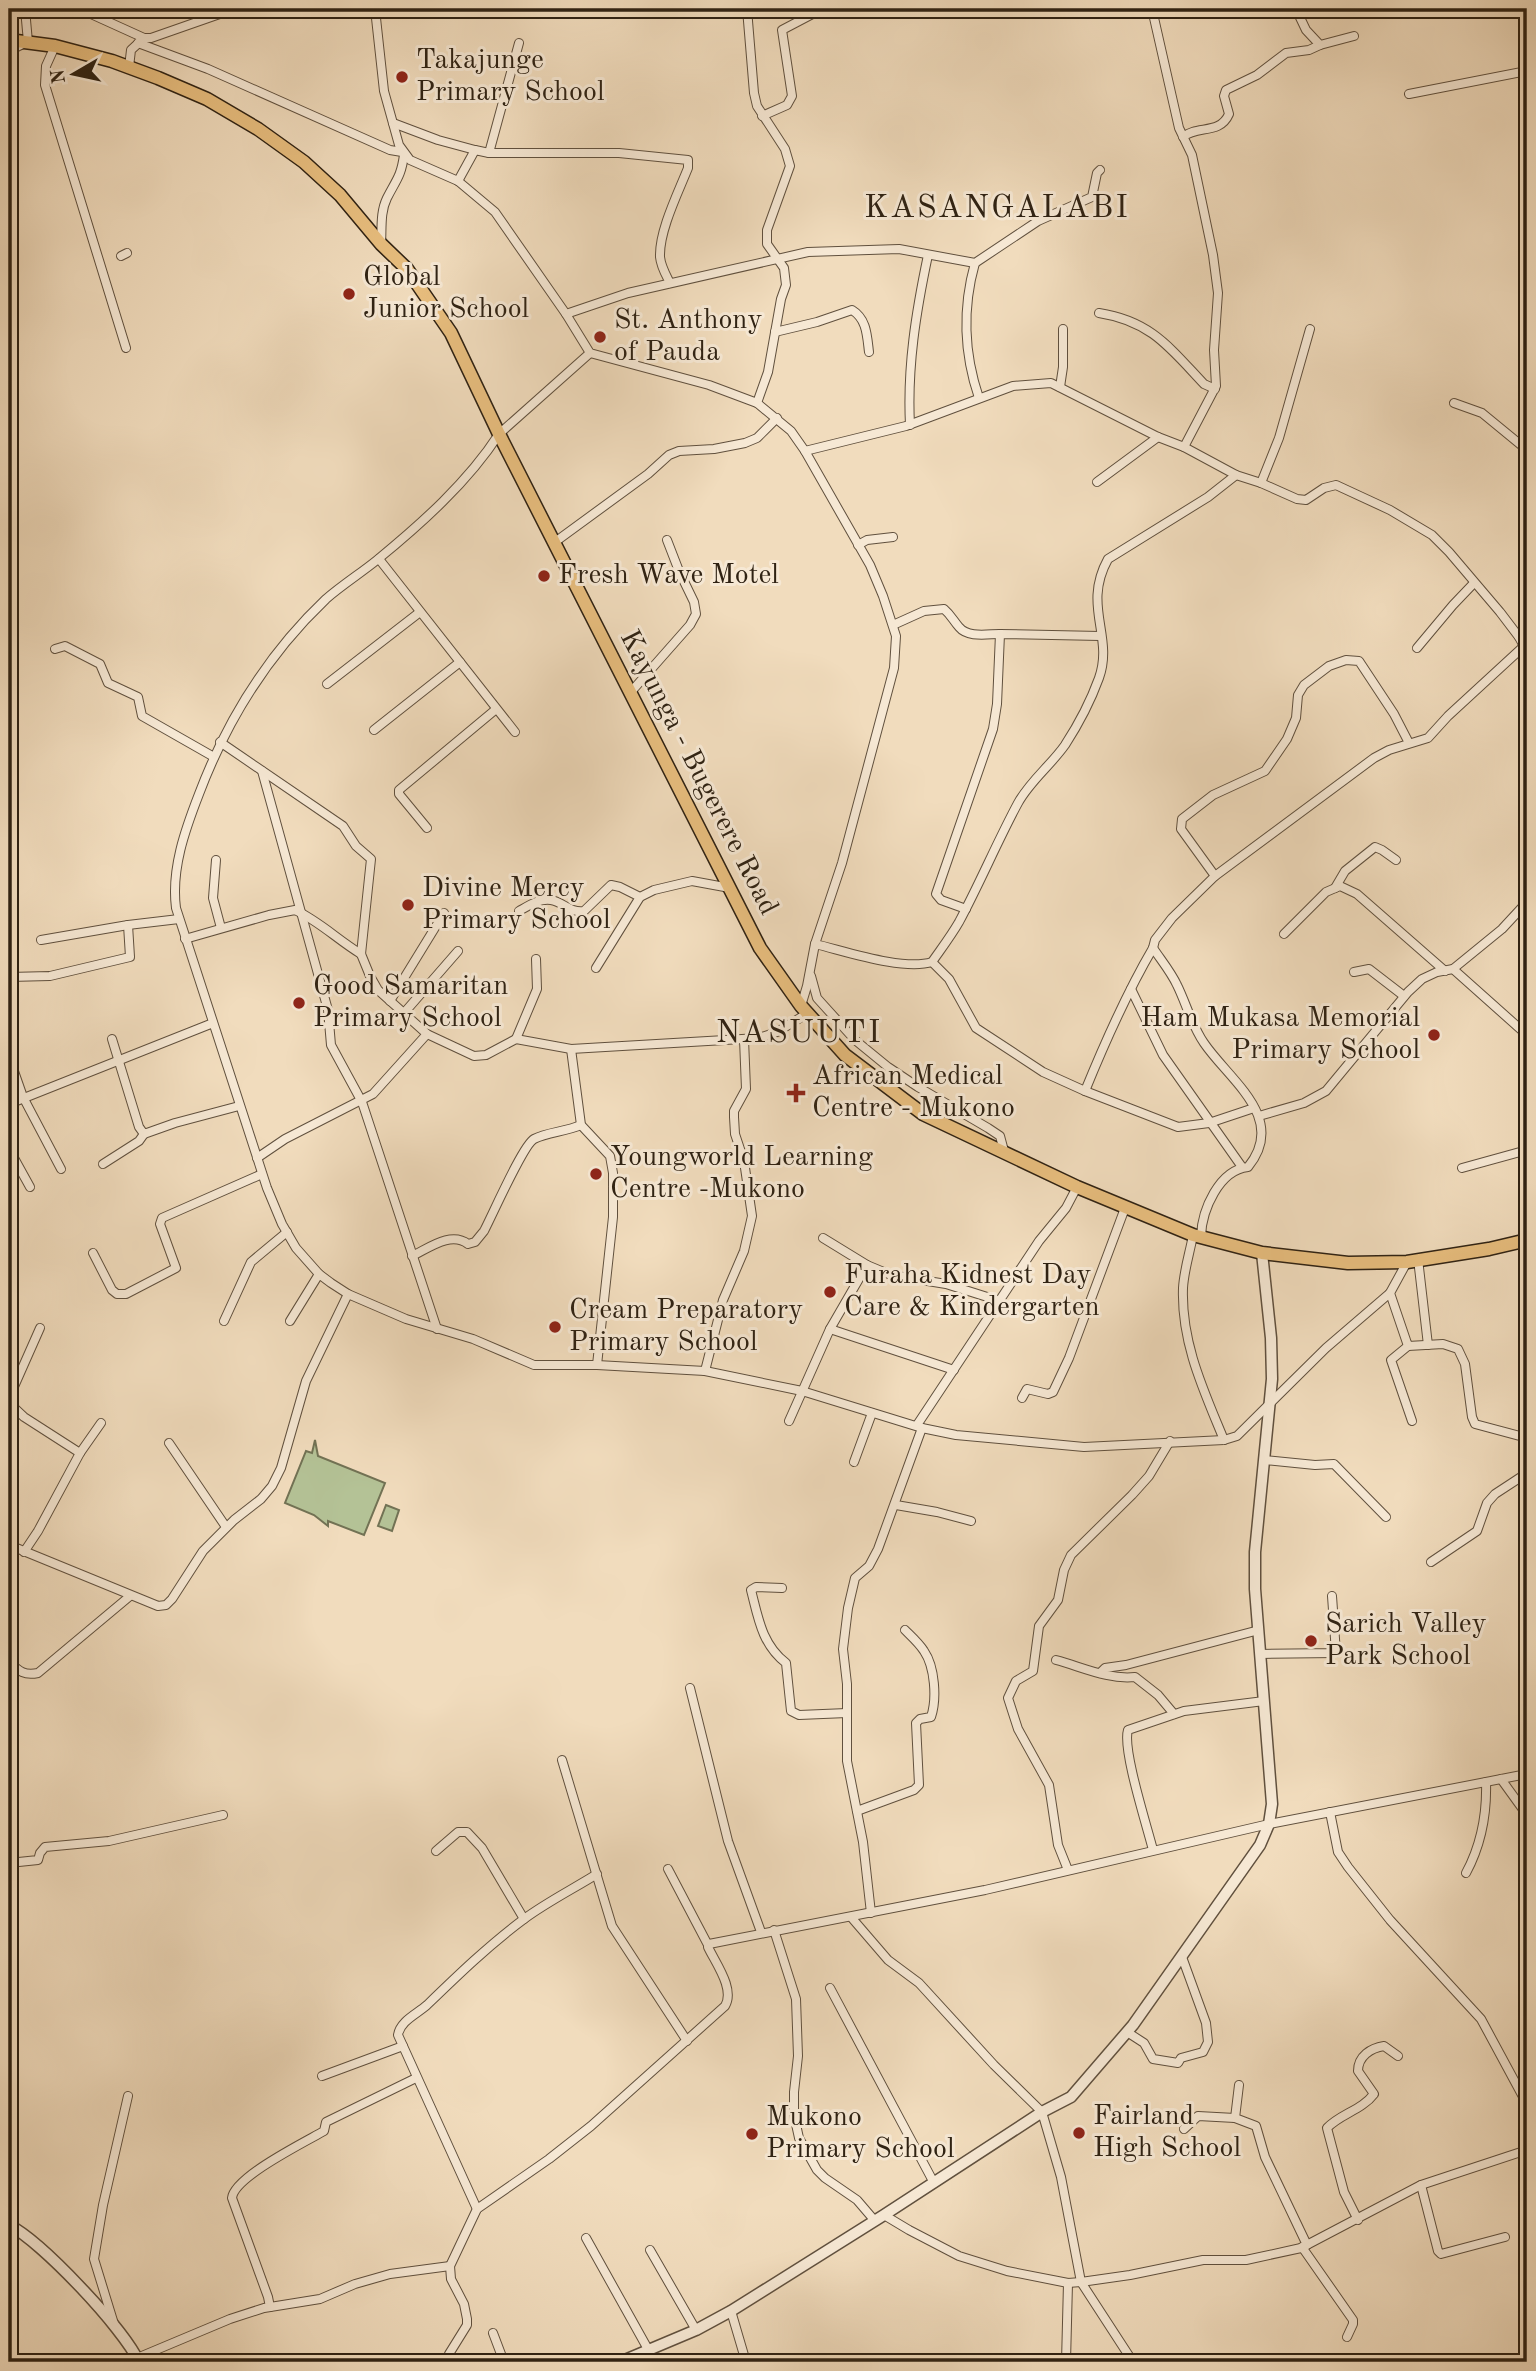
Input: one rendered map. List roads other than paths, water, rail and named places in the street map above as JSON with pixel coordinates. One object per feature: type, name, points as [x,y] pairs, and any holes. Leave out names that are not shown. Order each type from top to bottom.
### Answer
[{"type":"main road","name":"Kayunga - Bugerere Road","points":[[9,40],[55,46],[129,67],[207,99],[258,129],[304,162],[341,195],[381,244],[407,269],[451,333],[499,434],[760,948],[805,1009],[845,1055],[923,1114],[1077,1187],[1197,1236],[1262,1253],[1348,1263],[1412,1261],[1527,1240]]},
{"type":"street","points":[[9,51],[27,43],[25,9]]},
{"type":"street","points":[[80,9],[141,40],[390,150],[403,153],[410,160],[458,181],[495,212],[590,352],[709,385],[757,403],[777,418],[791,431],[805,451],[858,544],[879,586],[897,645],[894,667],[842,863],[815,944],[805,1009],[777,1032],[744,1039],[571,1049],[516,1039],[486,1055],[474,1056],[427,1034],[378,990],[361,954],[371,859],[356,846],[343,826],[220,743]]},
{"type":"street","points":[[129,67],[131,50],[141,40],[234,9]]},
{"type":"street","points":[[375,9],[384,91],[403,153],[401,176],[382,213],[381,244]]},
{"type":"street","points":[[747,9],[757,106],[785,149],[790,166],[767,230],[767,244],[784,268],[786,285],[768,372],[757,403]]},
{"type":"street","points":[[762,116],[787,105],[792,96],[782,30],[822,9]]},
{"type":"street","points":[[1152,9],[1182,137],[1192,155],[1219,293],[1214,350],[1215,389],[1184,447]]},
{"type":"street","points":[[1296,9],[1306,30],[1320,45]]},
{"type":"street","points":[[1182,137],[1191,131],[1208,129],[1225,122],[1229,114],[1224,96],[1226,90],[1257,75],[1286,53],[1309,50],[1354,36]]},
{"type":"street","points":[[489,152],[519,43]]},
{"type":"street","points":[[55,46],[46,66],[45,85],[126,348]]},
{"type":"street","points":[[1409,94],[1527,71]]},
{"type":"street","points":[[393,123],[438,140],[489,152],[619,153],[688,160],[688,168],[664,234],[660,256],[661,265],[670,283]]},
{"type":"street","points":[[458,181],[475,150]]},
{"type":"street","points":[[566,314],[628,293],[808,253],[899,249],[975,263],[1038,221],[1092,197],[1100,170]]},
{"type":"street","points":[[910,425],[910,362],[916,311],[928,255]]},
{"type":"street","points":[[975,263],[966,305],[967,349],[979,398]]},
{"type":"street","points":[[775,332],[852,310],[860,315],[863,321],[869,352]]},
{"type":"street","points":[[1099,313],[1133,322],[1154,333],[1204,384],[1215,389]]},
{"type":"street","points":[[1060,387],[1063,329]]},
{"type":"street","points":[[1261,483],[1282,429],[1310,329]]},
{"type":"street","points":[[590,352],[499,434],[489,450],[455,488],[379,559],[328,598],[286,641],[265,667],[220,743],[180,848],[174,895],[179,919],[239,1106],[262,1174],[287,1232],[296,1248],[319,1274],[348,1294],[406,1319],[487,1344],[534,1365],[597,1365],[705,1371],[802,1391],[956,1435],[1054,1446],[1103,1447],[1170,1441],[1224,1440],[1242,1433],[1326,1348],[1390,1293],[1412,1261]]},
{"type":"street","points":[[805,451],[910,425],[1013,386],[1051,383],[1236,475],[1297,499],[1306,500],[1324,488],[1336,485],[1415,524],[1432,535],[1449,552],[1519,637],[1525,650],[1457,708],[1427,738],[1374,758],[1215,876],[1172,918],[1155,940],[1085,1091]]},
{"type":"street","points":[[1454,403],[1482,413],[1527,450]]},
{"type":"street","points":[[555,542],[648,474],[669,455],[745,443],[757,438],[777,418]]},
{"type":"street","points":[[1097,482],[1158,437]]},
{"type":"street","points":[[815,944],[916,966],[932,962],[965,909],[1019,800],[1065,744],[1100,676],[1104,655],[1097,590],[1100,574],[1108,559],[1208,497],[1236,475]]},
{"type":"street","points":[[858,544],[867,540],[893,537]]},
{"type":"street","points":[[630,694],[690,625],[696,614],[694,602],[667,540]]},
{"type":"street","points":[[379,559],[495,710],[515,732]]},
{"type":"street","points":[[1418,648],[1453,604],[1474,583]]},
{"type":"street","points":[[893,625],[924,611],[944,609],[960,629],[968,634],[1100,636]]},
{"type":"street","points":[[327,684],[421,612]]},
{"type":"street","points":[[1519,637],[1527,626]]},
{"type":"street","points":[[965,909],[941,900],[936,894],[993,729],[997,704],[1000,634]]},
{"type":"street","points":[[55,649],[65,646],[100,664],[108,683],[138,697],[142,716],[214,757]]},
{"type":"street","points":[[1215,876],[1181,829],[1182,819],[1213,795],[1265,771],[1275,760],[1296,718],[1298,695],[1304,685],[1329,666],[1353,659],[1359,661],[1394,714],[1409,743]]},
{"type":"street","points":[[374,730],[460,662]]},
{"type":"street","points":[[427,828],[399,794],[399,790],[495,710]]},
{"type":"street","points":[[262,771],[327,1010],[331,1045],[362,1102],[437,1328]]},
{"type":"street","points":[[1335,888],[1345,871],[1375,847],[1396,860]]},
{"type":"street","points":[[216,860],[213,898],[221,928]]},
{"type":"street","points":[[596,968],[640,897],[654,890],[692,881],[730,888]]},
{"type":"street","points":[[519,911],[538,901],[550,900],[571,910],[584,911],[611,886],[620,887],[640,897]]},
{"type":"street","points":[[1284,933],[1326,892],[1340,886],[1357,894],[1527,1035]]},
{"type":"street","points":[[932,962],[949,979],[976,1028],[1044,1072],[1178,1127],[1304,1103],[1326,1091],[1404,996],[1422,979],[1449,970],[1502,929],[1527,902]]},
{"type":"street","points":[[185,939],[290,910],[298,911],[310,920],[322,924],[361,954]]},
{"type":"street","points":[[390,1000],[444,913]]},
{"type":"street","points":[[41,940],[179,919]]},
{"type":"street","points":[[9,977],[50,976],[130,957],[128,925]]},
{"type":"street","points":[[1153,948],[1176,982],[1204,1044],[1243,1089],[1261,1122],[1260,1149],[1248,1167],[1242,1167],[1223,1181],[1214,1193],[1197,1236],[1183,1285],[1185,1322],[1191,1351],[1201,1387],[1224,1440]]},
{"type":"street","points":[[404,1013],[457,951]]},
{"type":"street","points":[[516,1039],[537,989],[536,959]]},
{"type":"street","points":[[1354,972],[1369,969],[1404,996]]},
{"type":"street","points":[[810,974],[817,998],[855,1041],[918,1087],[1000,1136],[1004,1151]]},
{"type":"street","points":[[1131,989],[1163,1055],[1242,1167]]},
{"type":"street","points":[[9,1104],[213,1023]]},
{"type":"street","points":[[257,1157],[285,1139],[362,1102],[379,1089],[427,1034]]},
{"type":"street","points":[[112,1039],[139,1127],[144,1134]]},
{"type":"street","points":[[705,1371],[723,1300],[744,1251],[750,1228],[751,1202],[734,1117],[734,1111],[746,1089],[744,1039]]},
{"type":"street","points":[[571,1049],[581,1125],[610,1156],[613,1173],[613,1217],[597,1365]]},
{"type":"street","points":[[9,1057],[23,1097],[61,1169]]},
{"type":"street","points":[[103,1164],[139,1141],[144,1134],[239,1106]]},
{"type":"street","points":[[412,1256],[452,1238],[468,1244],[475,1242],[484,1231],[530,1143],[545,1134],[559,1133],[581,1125]]},
{"type":"street","points":[[9,1149],[30,1187]]},
{"type":"street","points":[[1462,1168],[1527,1150]]},
{"type":"street","points":[[93,1253],[112,1290],[117,1294],[126,1294],[176,1268],[160,1224],[162,1218],[262,1174]]},
{"type":"street","points":[[871,1913],[863,1842],[847,1761],[846,1665],[843,1648],[851,1589],[855,1578],[875,1556],[896,1505],[920,1426],[1039,1241],[1066,1208],[1077,1187]]},
{"type":"street","points":[[1023,1398],[1027,1388],[1048,1394],[1053,1392],[1073,1347],[1125,1208]]},
{"type":"street","points":[[224,1321],[251,1262],[287,1232]]},
{"type":"street","points":[[823,1238],[867,1265],[891,1275],[946,1284],[1000,1301]]},
{"type":"street","points":[[620,2362],[696,2330],[731,2311],[1076,2092],[1127,2032],[1260,1845],[1269,1824],[1272,1804],[1255,1552],[1271,1401],[1272,1359],[1262,1253]]},
{"type":"street","points":[[1412,1261],[1428,1345]]},
{"type":"street","points":[[789,1421],[830,1329],[867,1265]]},
{"type":"street","points":[[290,1321],[319,1274]]},
{"type":"street","points":[[1390,1293],[1408,1346]]},
{"type":"street","points":[[9,1545],[130,1596],[158,1606],[166,1605],[203,1550],[272,1486],[281,1468],[306,1381],[348,1294]]},
{"type":"street","points":[[40,1328],[9,1400],[25,1422],[80,1453]]},
{"type":"street","points":[[830,1329],[954,1370]]},
{"type":"street","points":[[1412,1422],[1391,1360],[1408,1346],[1454,1346],[1461,1352],[1475,1424],[1527,1438]]},
{"type":"street","points":[[854,1462],[872,1413]]},
{"type":"street","points":[[24,1552],[80,1453],[101,1423]]},
{"type":"street","points":[[1068,1870],[1058,1845],[1049,1785],[1018,1729],[1007,1698],[1016,1681],[1033,1671],[1039,1626],[1058,1600],[1064,1570],[1071,1555],[1149,1476],[1170,1441]]},
{"type":"street","points":[[169,1443],[226,1527]]},
{"type":"street","points":[[1264,1460],[1334,1464],[1387,1517]]},
{"type":"street","points":[[1431,1562],[1477,1531],[1488,1503],[1495,1494],[1527,1472]]},
{"type":"street","points":[[896,1505],[971,1521]]},
{"type":"street","points":[[782,1588],[756,1587],[751,1590],[764,1637],[771,1650],[786,1663],[791,1711],[799,1715],[847,1713]]},
{"type":"street","points":[[9,1662],[22,1673],[37,1673],[130,1596]]},
{"type":"street","points":[[1260,1654],[1336,1653],[1332,1596]]},
{"type":"street","points":[[857,1811],[915,1790],[920,1781],[916,1723],[920,1719],[931,1717],[934,1702],[930,1663],[924,1651],[905,1630]]},
{"type":"street","points":[[1100,1673],[1105,1668],[1126,1665],[1259,1630]]},
{"type":"street","points":[[1056,1660],[1100,1673],[1124,1678],[1136,1677],[1158,1695],[1174,1714]]},
{"type":"street","points":[[690,1688],[728,1841],[761,1932]]},
{"type":"street","points":[[1153,1850],[1125,1738],[1128,1730],[1174,1714],[1264,1701]]},
{"type":"street","points":[[562,1760],[614,1931],[687,2041]]},
{"type":"street","points":[[708,1945],[761,1932],[871,1913],[1269,1824],[1527,1774]]},
{"type":"street","points":[[1501,1779],[1527,1815]]},
{"type":"street","points":[[1466,1873],[1481,1836],[1485,1817],[1486,1782]]},
{"type":"street","points":[[1330,1812],[1338,1852],[1348,1867],[1390,1920],[1481,2020],[1527,2104]]},
{"type":"street","points":[[9,1863],[38,1860],[45,1847],[109,1841],[222,1815]]},
{"type":"street","points":[[436,1852],[458,1832],[467,1832],[482,1848],[524,1919]]},
{"type":"street","points":[[451,2362],[449,2354],[467,2325],[467,2319],[464,2304],[451,2279],[450,2266],[477,2209],[560,2151],[687,2041],[725,2007],[729,2000],[729,1991],[708,1945],[668,1870]]},
{"type":"street","points":[[477,2209],[398,2035],[403,2024],[524,1919],[597,1874]]},
{"type":"street","points":[[851,1917],[888,1960],[919,1983],[994,2065],[1042,2112],[1061,2177],[1081,2282],[1133,2362]]},
{"type":"street","points":[[774,1930],[796,1998],[798,2056],[794,2103],[799,2138],[817,2170],[880,2218],[960,2256],[1007,2271],[1068,2283],[1130,2275],[1203,2260],[1247,2260],[1305,2246],[1421,2185],[1527,2150]]},
{"type":"street","points":[[1127,2032],[1144,2043],[1153,2059],[1178,2063],[1181,2058],[1203,2052],[1209,2042],[1206,2023],[1182,1957]]},
{"type":"street","points":[[830,1988],[934,2183]]},
{"type":"street","points":[[322,2076],[403,2046]]},
{"type":"street","points":[[1357,2220],[1344,2192],[1327,2128],[1335,2119],[1367,2101],[1374,2094],[1358,2071],[1361,2058],[1373,2048],[1384,2046],[1398,2056]]},
{"type":"street","points":[[270,2307],[232,2198],[232,2191],[277,2157],[324,2131],[326,2122],[416,2078]]},
{"type":"street","points":[[1235,2118],[1239,2085]]},
{"type":"street","points":[[114,2324],[94,2259],[103,2204],[128,2096]]},
{"type":"street","points":[[1184,2129],[1198,2116],[1235,2118],[1256,2126],[1265,2157],[1305,2246],[1353,2320],[1348,2337]]},
{"type":"street","points":[[1421,2185],[1441,2254],[1505,2238]]},
{"type":"street","points":[[9,2225],[34,2242],[114,2324],[138,2360],[230,2319],[270,2307],[320,2299],[355,2284],[390,2274],[450,2266]]},
{"type":"street","points":[[586,2238],[649,2351]]},
{"type":"street","points":[[650,2250],[696,2330]]},
{"type":"street","points":[[1066,2362],[1068,2283]]},
{"type":"street","points":[[731,2311],[746,2362]]},
{"type":"street","points":[[493,2333],[504,2362]]},
{"type":"place","name":"Takajunge Primary School","points":[[402,77]]},
{"type":"place","name":"Global Junior School","points":[[349,294]]},
{"type":"place","name":"St. Anthony of Pauda","points":[[600,337]]},
{"type":"place","name":"Fresh Wave Motel","points":[[544,576]]},
{"type":"place","name":"Divine Mercy Primary School","points":[[408,905]]},
{"type":"place","name":"Good Samaritan Primary School","points":[[299,1003]]},
{"type":"place","name":"Ham Mukasa Memorial Primary School","points":[[1434,1035]]},
{"type":"place","name":"African Medical Centre - Mukono","points":[[796,1093]]},
{"type":"place","name":"Youngworld Learning Centre -Mukono","points":[[596,1174]]},
{"type":"place","name":"Furaha Kidnest Day Care & Kindergarten","points":[[830,1292]]},
{"type":"place","name":"Cream Preparatory Primary School","points":[[555,1327]]},
{"type":"place","name":"Sarich Valley Park School","points":[[1311,1641]]},
{"type":"place","name":"Fairland High School","points":[[1079,2133]]},
{"type":"place","name":"Mukono Primary School","points":[[752,2134]]},
{"type":"district","name":"KASANGALABI","points":[[997,209]]},
{"type":"district","name":"NASUUTI","points":[[799,1034]]}]
